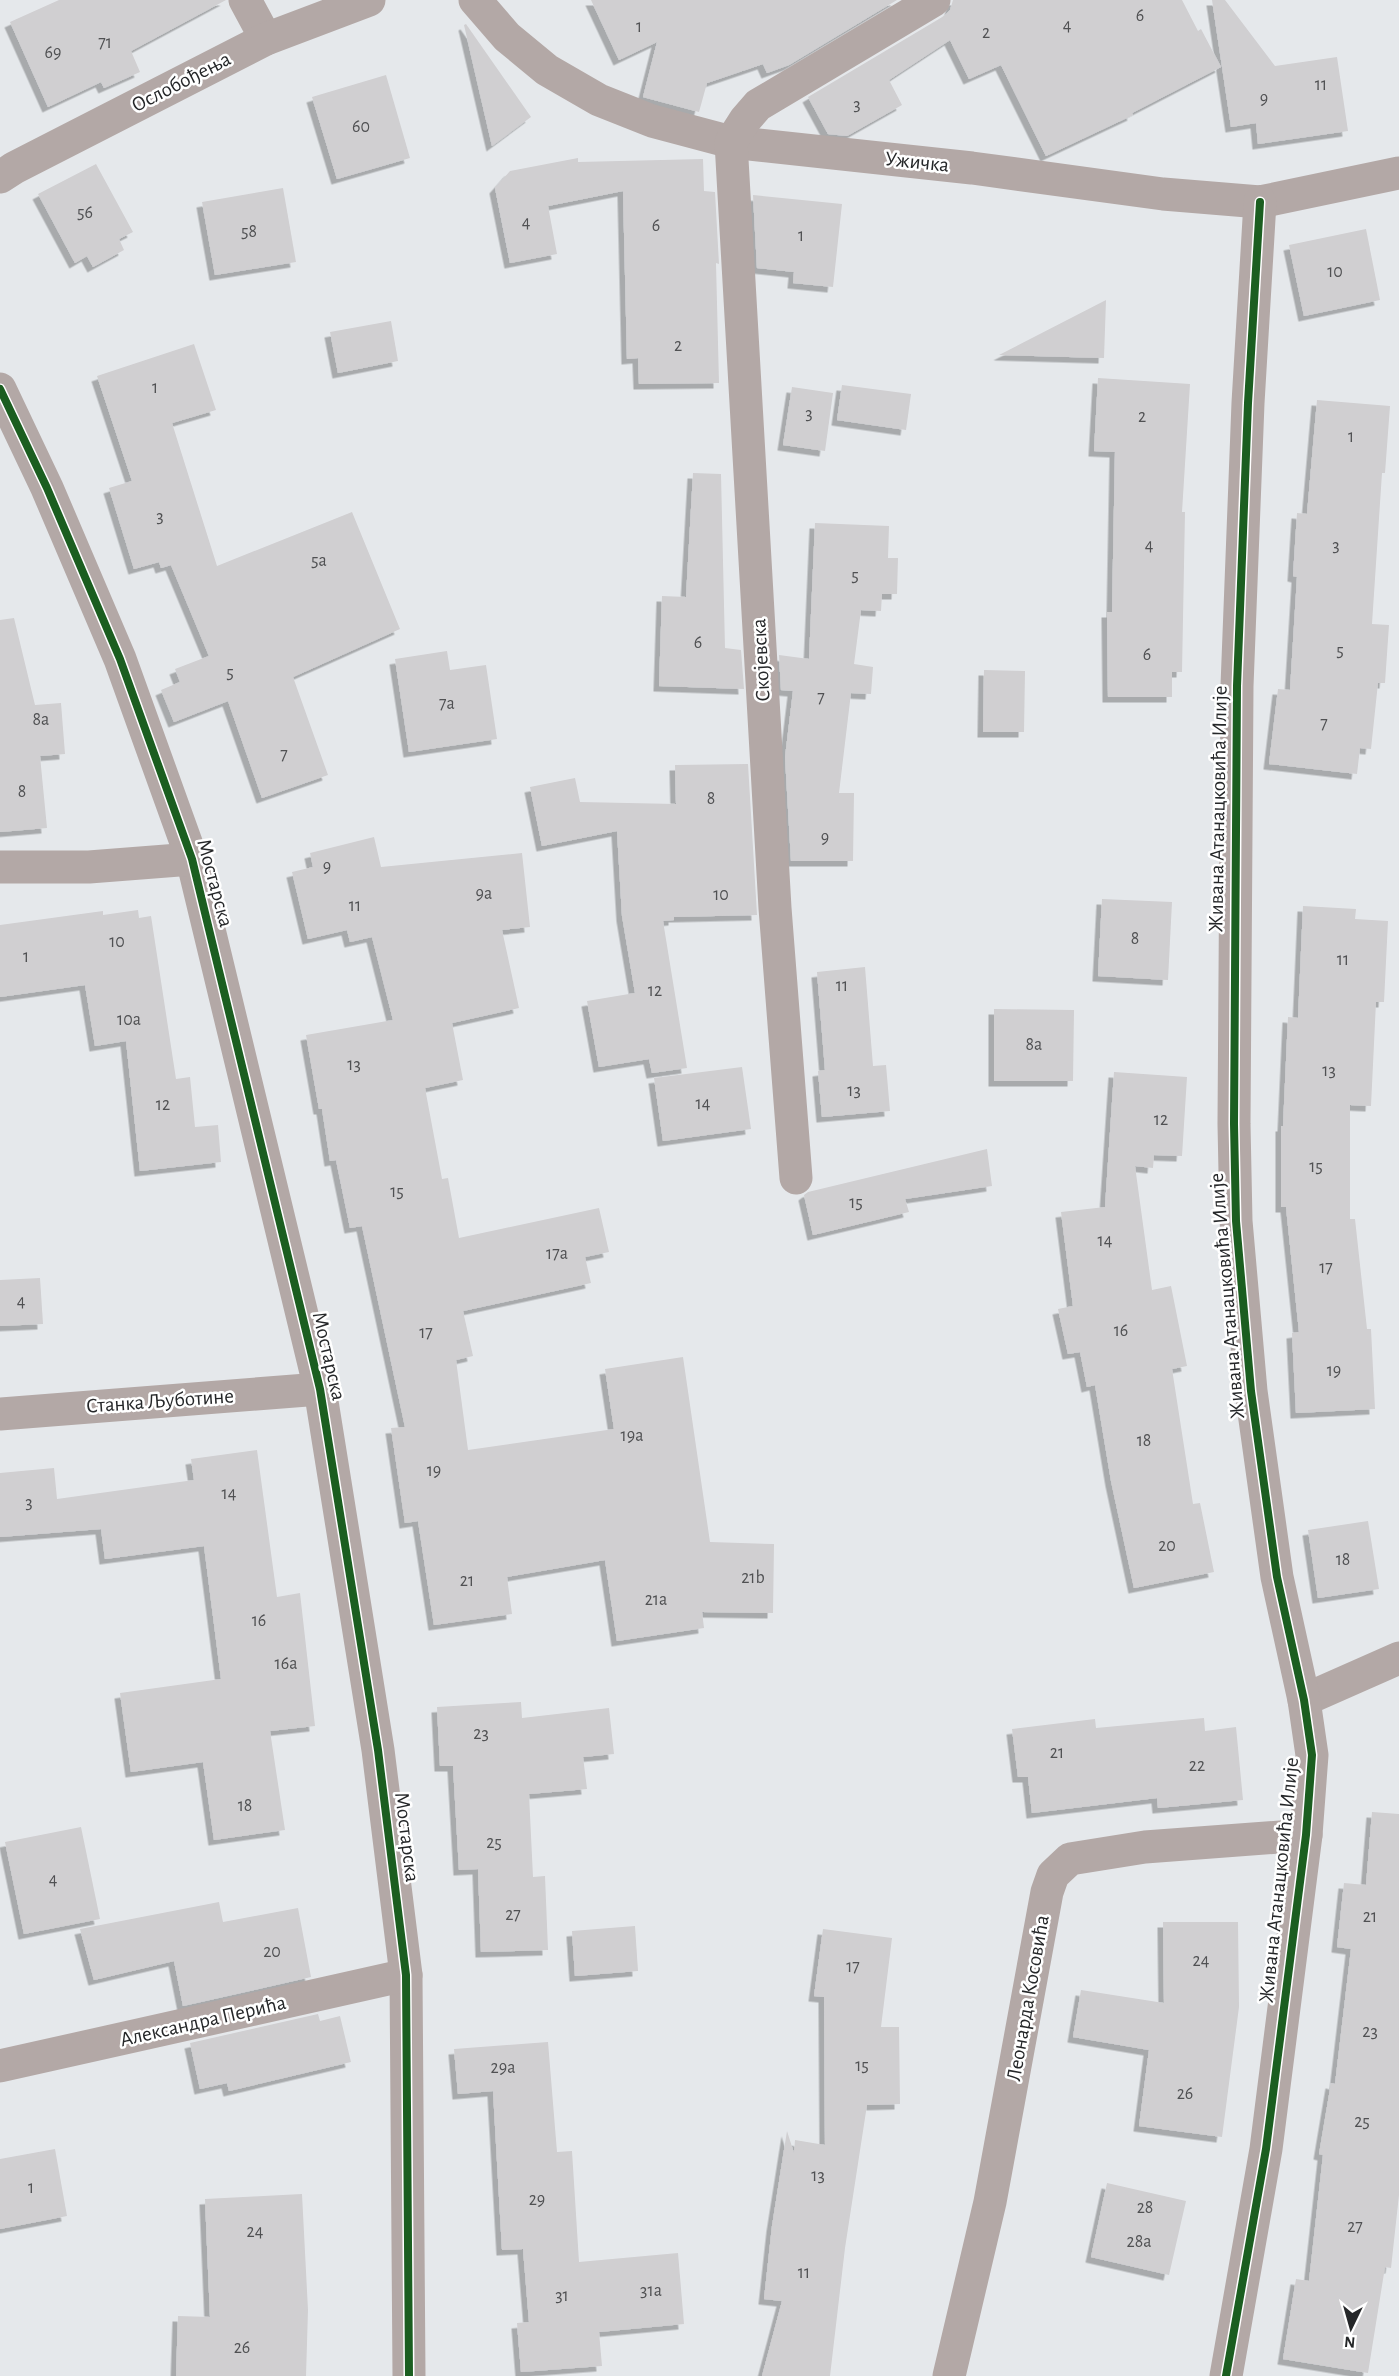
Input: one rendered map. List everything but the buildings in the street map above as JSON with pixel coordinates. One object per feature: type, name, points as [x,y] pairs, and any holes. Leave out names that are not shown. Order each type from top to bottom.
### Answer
[{"type":"street","points":[[245,0],[266,39]]},
{"type":"street","name":"Ослобођења","points":[[0,177],[266,39],[369,0]]},
{"type":"street","name":"Ужичка","points":[[475,0],[507,37],[547,70],[599,100],[652,121],[731,142],[972,168],[1163,194],[1260,202],[1399,173]]},
{"type":"street","points":[[731,142],[758,105],[934,0]]},
{"type":"street","name":"Скојевска","points":[[731,142],[775,908],[796,1178]]},
{"type":"street","name":"Живана Атанацковића Илије","points":[[1226,2376],[1266,2149],[1306,1835],[1312,1755],[1304,1700],[1277,1577],[1272,1542],[1251,1391],[1236,1221],[1234,1113],[1237,686],[1248,403],[1260,202]]},
{"type":"street","name":"Мостарска","points":[[0,389],[47,488],[120,659],[192,859],[320,1389],[378,1750],[406,1975],[409,2376]]},
{"type":"street","points":[[0,867],[89,867],[192,859]]},
{"type":"street","name":"Станка Љуботине","points":[[0,1414],[320,1389]]},
{"type":"street","points":[[1304,1700],[1399,1658]]},
{"type":"street","name":"Леонарда Косовића","points":[[949,2376],[990,2202],[1047,1892],[1053,1875],[1070,1859],[1145,1847],[1306,1835]]},
{"type":"street","name":"Александра Перића","points":[[0,2066],[406,1975]]},
{"type":"cycle path","points":[[1226,2376],[1266,2149],[1306,1835],[1312,1755],[1304,1700],[1277,1577],[1251,1391],[1236,1221],[1234,1124],[1237,686],[1248,403],[1260,202]]},
{"type":"cycle path","points":[[0,389],[47,488],[120,659],[192,859],[320,1389],[378,1750],[406,1975],[409,2376]]}]
